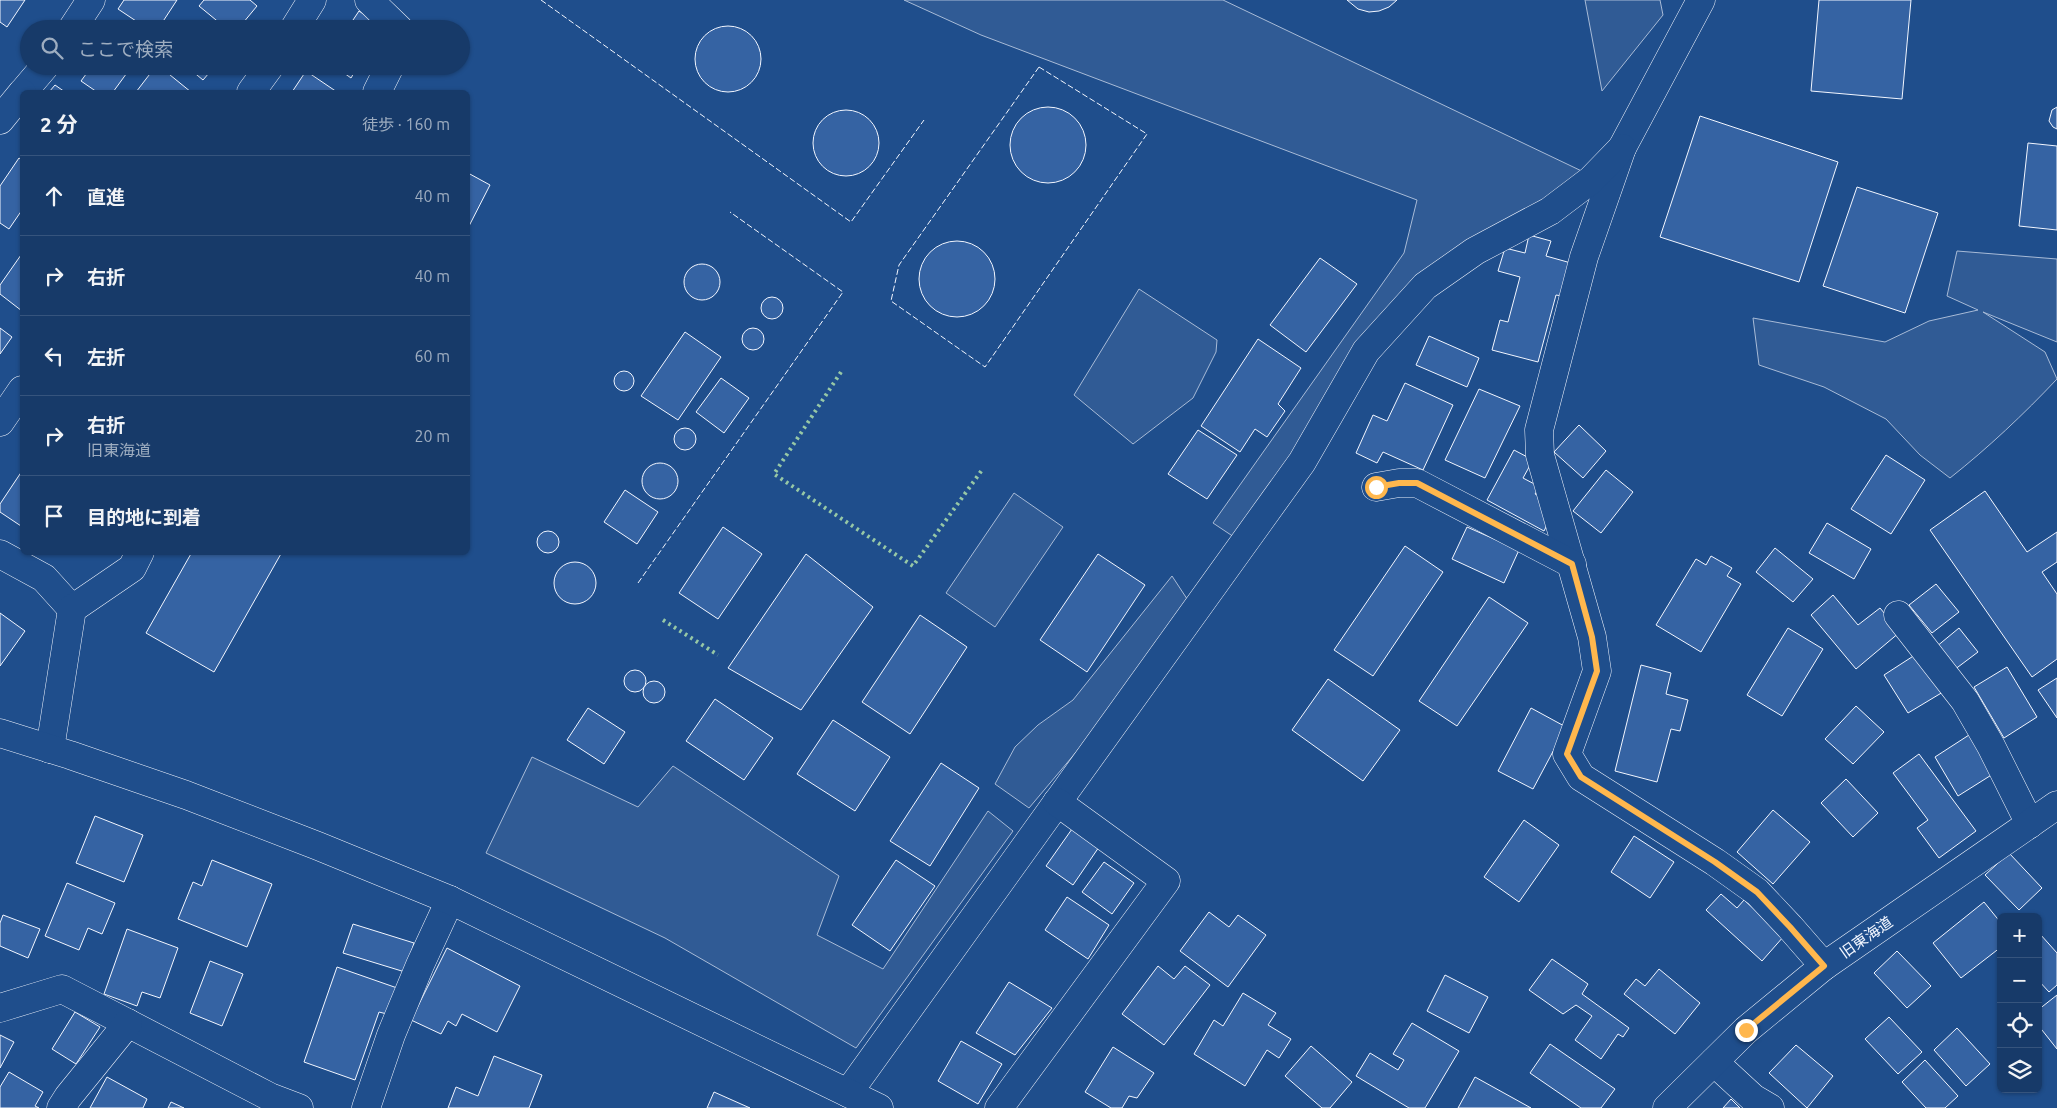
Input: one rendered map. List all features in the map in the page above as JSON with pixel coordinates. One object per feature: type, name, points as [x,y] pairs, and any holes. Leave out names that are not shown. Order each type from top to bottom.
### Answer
[{"type":"street","points":[[78,20],[91,0]]},
{"type":"street","points":[[300,20],[312,0]]},
{"type":"street","points":[[369,0],[390,20]]},
{"type":"street","points":[[1701,0],[1622,148],[1584,257],[1539,430],[1540,455],[1592,637],[1597,671],[1567,754],[1581,777],[1715,862],[1757,892],[1824,966]]},
{"type":"street","points":[[25,90],[38,75]]},
{"type":"street","points":[[252,90],[263,75]]},
{"type":"street","points":[[378,90],[386,75]]},
{"type":"street","points":[[0,120],[20,97]]},
{"type":"street","points":[[848,1093],[1302,462],[1366,351],[1425,286],[1475,251],[1550,211],[1591,180],[1622,148]]},
{"type":"street","points":[[0,422],[20,393]]},
{"type":"street","points":[[1376,487],[1399,483],[1417,483],[1572,564]]},
{"type":"street","points":[[0,554],[44,578],[72,609]]},
{"type":"street","points":[[50,749],[72,609],[132,568],[138,555]]},
{"type":"street","points":[[1898,615],[1965,701],[1991,746],[2030,824]]},
{"type":"street","points":[[0,733],[186,795],[450,900],[879,1108]]},
{"type":"street","points":[[999,1108],[1166,881],[1057,802]]},
{"type":"street","name":"旧東海道","points":[[1667,1108],[1746,1030],[1824,966],[2057,805]]},
{"type":"street","points":[[366,1108],[390,1035],[450,900]]},
{"type":"street","points":[[0,1008],[62,989],[270,1098],[299,1108]]},
{"type":"street","points":[[61,1108],[128,1023]]},
{"type":"street","points":[[1714,1062],[1753,1098],[1770,1108]]},
{"type":"shaded area","points":[[904,0],[1223,0],[1590,175],[1475,251],[1375,357],[1237,539],[1213,523],[1404,253],[1417,200],[981,35]]},
{"type":"shaded area","points":[[1585,0],[1660,0],[1663,15],[1602,91]]},
{"type":"shaded area","points":[[1957,251],[2057,259],[2057,342],[1983,312],[2045,352],[2057,379],[1978,455],[1950,478],[1920,455],[1886,419],[1824,387],[1759,365],[1753,318],[1885,342],[1929,321],[1978,310],[1947,296]]},
{"type":"shaded area","points":[[1139,289],[1217,340],[1216,352],[1193,398],[1133,444],[1074,395]]},
{"type":"shaded area","points":[[1014,493],[1063,527],[995,627],[946,593]]},
{"type":"shaded area","points":[[1172,576],[1195,611],[1029,808],[995,784],[1015,747],[1038,725],[1073,700]]},
{"type":"shaded area","points":[[532,757],[638,807],[673,766],[839,876],[817,935],[883,969],[988,811],[1013,831],[856,1048],[665,938],[486,853]]},
{"type":"building","points":[[0,0],[25,0],[7,27],[0,22]]},
{"type":"building","points":[[124,0],[177,0],[164,20],[134,20],[118,9]]},
{"type":"building","points":[[204,0],[250,0],[257,6],[245,20],[216,20],[199,6]]},
{"type":"building","points":[[1347,0],[1397,0],[1389,7],[1369,12],[1358,9]]},
{"type":"building","points":[[1819,0],[1911,0],[1902,99],[1811,91]]},
{"type":"building","points":[[359,11],[372,20],[353,20]]},
{"type":"building","points":[[728,26],[741,29],[751,36],[758,46],[761,59],[758,72],[751,82],[741,89],[728,92],[715,89],[705,82],[698,72],[695,59],[698,46],[705,36],[715,29]]},
{"type":"building","points":[[85,75],[125,75],[114,90],[94,90],[81,81]]},
{"type":"building","points":[[149,75],[170,75],[189,90],[138,90]]},
{"type":"building","points":[[197,75],[207,75],[203,80]]},
{"type":"building","points":[[303,75],[312,75],[334,90],[293,90]]},
{"type":"building","points":[[55,85],[62,90],[51,90]]},
{"type":"building","points":[[1041,107],[1055,107],[1069,113],[1080,124],[1086,138],[1083,160],[1075,172],[1055,183],[1041,183],[1027,177],[1016,166],[1010,152],[1010,138],[1016,124],[1027,113]]},
{"type":"building","points":[[2057,107],[2057,129],[2049,121],[2052,110]]},
{"type":"building","points":[[846,110],[859,113],[869,120],[876,130],[879,143],[876,156],[869,166],[859,173],[846,176],[833,173],[823,166],[816,156],[813,143],[816,130],[823,120],[833,113]]},
{"type":"building","points":[[1700,116],[1838,162],[1799,282],[1660,237]]},
{"type":"building","points":[[2028,143],[2057,146],[2057,230],[2019,226]]},
{"type":"building","points":[[20,159],[20,213],[9,229],[0,223],[0,186]]},
{"type":"building","points":[[470,174],[490,185],[470,224]]},
{"type":"building","points":[[1857,187],[1938,213],[1905,313],[1823,286]]},
{"type":"building","points":[[1529,235],[1551,241],[1546,256],[1571,263],[1562,296],[1556,295],[1538,362],[1492,350],[1500,320],[1508,322],[1520,277],[1498,271],[1505,248],[1525,253]]},
{"type":"building","points":[[950,241],[964,241],[978,247],[989,258],[995,272],[992,294],[984,306],[964,317],[950,317],[936,311],[925,300],[919,286],[919,272],[925,258],[936,247]]},
{"type":"building","points":[[20,256],[20,309],[0,294],[0,285]]},
{"type":"building","points":[[1320,258],[1357,284],[1306,352],[1270,325]]},
{"type":"building","points":[[702,264],[709,265],[715,269],[719,275],[719,289],[715,295],[709,299],[702,300],[695,299],[689,295],[685,289],[684,282],[685,275],[689,269],[695,265]]},
{"type":"building","points":[[772,297],[780,300],[783,308],[780,316],[772,319],[764,316],[761,308],[764,300]]},
{"type":"building","points":[[0,328],[12,337],[0,354]]},
{"type":"building","points":[[753,328],[763,335],[764,339],[757,349],[753,350],[743,343],[742,339],[749,329]]},
{"type":"building","points":[[685,332],[721,357],[678,420],[641,396]]},
{"type":"building","points":[[1429,336],[1479,358],[1467,387],[1416,365]]},
{"type":"building","points":[[1258,339],[1301,368],[1278,404],[1285,411],[1267,437],[1255,429],[1240,452],[1201,426]]},
{"type":"building","points":[[620,371],[628,371],[634,377],[634,385],[628,391],[620,391],[614,385],[614,377]]},
{"type":"building","points":[[721,378],[749,398],[724,433],[696,412]]},
{"type":"building","points":[[1405,383],[1453,405],[1423,470],[1383,452],[1377,463],[1356,453],[1373,415],[1387,421]]},
{"type":"building","points":[[1479,389],[1520,406],[1485,478],[1445,460]]},
{"type":"building","points":[[1579,425],[1606,451],[1583,478],[1554,452]]},
{"type":"building","points":[[685,428],[695,435],[696,439],[689,449],[685,450],[675,443],[674,439],[681,429]]},
{"type":"building","points":[[1198,430],[1237,455],[1207,499],[1168,474]]},
{"type":"building","points":[[1514,450],[1533,460],[1523,478],[1540,487],[1535,494],[1548,500],[1553,513],[1544,531],[1487,500]]},
{"type":"building","points":[[1886,455],[1925,480],[1891,534],[1851,509]]},
{"type":"building","points":[[660,463],[667,464],[673,468],[677,474],[677,488],[673,494],[667,498],[660,499],[653,498],[647,494],[643,488],[642,481],[643,474],[647,468],[653,464]]},
{"type":"building","points":[[1606,470],[1633,492],[1601,533],[1573,511]]},
{"type":"building","points":[[20,474],[20,525],[0,512],[0,504]]},
{"type":"building","points":[[625,490],[658,512],[637,544],[604,522]]},
{"type":"building","points":[[1985,491],[2027,552],[2057,532],[2057,562],[2042,572],[2057,594],[2057,659],[2032,677],[1930,530]]},
{"type":"building","points":[[1827,523],[1871,549],[1854,579],[1809,553]]},
{"type":"building","points":[[723,527],[762,554],[718,619],[679,593]]},
{"type":"building","points":[[1467,527],[1519,550],[1504,583],[1452,559]]},
{"type":"building","points":[[548,531],[556,534],[559,542],[556,550],[548,553],[540,550],[537,542],[540,534]]},
{"type":"building","points":[[1405,546],[1443,572],[1373,676],[1334,650]]},
{"type":"building","points":[[1775,548],[1813,579],[1793,602],[1756,572]]},
{"type":"building","points":[[806,554],[873,607],[801,710],[728,668]]},
{"type":"building","points":[[1098,554],[1145,585],[1087,672],[1040,640]]},
{"type":"building","points":[[190,555],[280,555],[214,672],[146,633]]},
{"type":"building","points":[[1711,556],[1732,568],[1727,576],[1741,584],[1701,652],[1656,625],[1696,559],[1706,565]]},
{"type":"building","points":[[579,562],[587,565],[593,571],[596,583],[593,595],[587,601],[571,604],[563,601],[557,595],[554,579],[557,571],[563,565]]},
{"type":"building","points":[[1936,584],[1959,612],[1932,633],[1909,605]]},
{"type":"building","points":[[1833,595],[1858,625],[1880,608],[1900,632],[1856,669],[1811,615]]},
{"type":"building","points":[[1489,597],[1528,623],[1457,726],[1419,701]]},
{"type":"building","points":[[0,613],[25,631],[0,666]]},
{"type":"building","points":[[920,615],[967,647],[910,734],[862,702]]},
{"type":"building","points":[[1788,628],[1823,649],[1782,716],[1747,695]]},
{"type":"building","points":[[1959,628],[1978,652],[1954,670],[1936,647]]},
{"type":"building","points":[[1918,653],[1943,692],[1908,713],[1884,675]]},
{"type":"building","points":[[1641,665],[1671,673],[1666,694],[1688,700],[1680,731],[1671,729],[1657,782],[1615,771]]},
{"type":"building","points":[[2007,667],[2037,717],[2004,738],[1974,687]]},
{"type":"building","points":[[635,670],[645,677],[646,681],[639,691],[635,692],[625,685],[624,681],[631,671]]},
{"type":"building","points":[[2057,678],[2057,718],[2038,690]]},
{"type":"building","points":[[1328,679],[1400,730],[1363,781],[1292,730]]},
{"type":"building","points":[[654,681],[664,688],[665,692],[658,702],[654,703],[644,696],[643,692],[650,682]]},
{"type":"building","points":[[715,699],[773,738],[744,780],[686,741]]},
{"type":"building","points":[[1856,706],[1884,732],[1853,764],[1825,739]]},
{"type":"building","points":[[588,708],[625,732],[604,764],[567,740]]},
{"type":"building","points":[[1531,708],[1566,727],[1533,789],[1498,771]]},
{"type":"building","points":[[833,720],[890,757],[855,811],[797,774]]},
{"type":"building","points":[[1969,735],[1993,774],[1958,796],[1935,757]]},
{"type":"building","points":[[1919,754],[1976,831],[1939,858],[1917,828],[1928,820],[1893,773]]},
{"type":"building","points":[[941,763],[979,788],[930,866],[890,841]]},
{"type":"building","points":[[1846,779],[1878,813],[1853,837],[1821,803]]},
{"type":"building","points":[[1773,810],[1810,842],[1773,884],[1737,852]]},
{"type":"building","points":[[95,816],[143,835],[124,882],[76,863]]},
{"type":"building","points":[[1524,820],[1559,845],[1519,902],[1484,877]]},
{"type":"building","points":[[1072,829],[1099,847],[1073,885],[1046,866]]},
{"type":"building","points":[[1634,836],[1674,862],[1650,898],[1611,872]]},
{"type":"building","points":[[2009,853],[2042,888],[2019,910],[1985,875]]},
{"type":"building","points":[[212,860],[272,884],[247,947],[178,919],[193,882],[202,886]]},
{"type":"building","points":[[896,860],[935,886],[890,951],[852,925]]},
{"type":"building","points":[[1104,862],[1134,883],[1112,914],[1082,892]]},
{"type":"building","points":[[67,883],[115,903],[102,934],[88,928],[79,950],[45,936]]},
{"type":"building","points":[[1721,894],[1737,908],[1744,900],[1784,936],[1762,961],[1706,910]]},
{"type":"building","points":[[1067,897],[1109,925],[1088,959],[1045,930]]},
{"type":"building","points":[[1984,902],[1997,918],[1997,950],[1961,978],[1933,943]]},
{"type":"building","points":[[1209,912],[1229,927],[1238,915],[1266,935],[1228,987],[1180,951]]},
{"type":"building","points":[[3,915],[40,929],[28,958],[0,946],[0,923]]},
{"type":"building","points":[[353,924],[414,943],[405,972],[343,953]]},
{"type":"building","points":[[127,929],[178,948],[160,998],[142,992],[137,1006],[104,994]]},
{"type":"building","points":[[2042,936],[2057,953],[2057,985],[2049,992],[2042,984]]},
{"type":"building","points":[[447,948],[520,986],[497,1032],[462,1014],[456,1026],[448,1021],[441,1034],[411,1020]]},
{"type":"building","points":[[1897,951],[1931,986],[1907,1008],[1874,973]]},
{"type":"building","points":[[1552,959],[1588,984],[1582,994],[1629,1028],[1623,1037],[1618,1034],[1601,1059],[1575,1040],[1592,1016],[1576,1005],[1563,1014],[1529,990]]},
{"type":"building","points":[[210,961],[243,974],[222,1026],[190,1013]]},
{"type":"building","points":[[1158,966],[1174,979],[1185,966],[1210,985],[1164,1045],[1122,1014]]},
{"type":"building","points":[[337,967],[400,989],[391,1015],[379,1012],[355,1080],[304,1062]]},
{"type":"building","points":[[1659,969],[1700,1003],[1675,1034],[1624,994],[1636,979],[1645,986]]},
{"type":"building","points":[[1445,975],[1488,997],[1469,1033],[1427,1011]]},
{"type":"building","points":[[1009,982],[1052,1008],[1015,1055],[976,1033]]},
{"type":"building","points":[[1243,993],[1276,1013],[1268,1025],[1291,1039],[1279,1058],[1267,1050],[1245,1086],[1194,1054],[1214,1020],[1223,1026]]},
{"type":"building","points":[[2057,995],[2057,1049],[2042,1030],[2042,1007]]},
{"type":"building","points":[[75,1012],[100,1027],[76,1064],[52,1049]]},
{"type":"building","points":[[1889,1017],[1922,1052],[1898,1074],[1865,1039]]},
{"type":"building","points":[[1412,1023],[1459,1051],[1425,1108],[1409,1108],[1356,1076],[1370,1053],[1398,1070],[1404,1060],[1393,1054]]},
{"type":"building","points":[[1957,1028],[1990,1064],[1966,1086],[1934,1050]]},
{"type":"building","points":[[0,1035],[14,1042],[0,1068]]},
{"type":"building","points":[[961,1041],[1002,1064],[978,1104],[938,1081]]},
{"type":"building","points":[[1550,1044],[1615,1089],[1601,1108],[1581,1108],[1530,1073]]},
{"type":"building","points":[[1796,1045],[1833,1076],[1807,1108],[1769,1073]]},
{"type":"building","points":[[1311,1046],[1352,1082],[1330,1108],[1322,1108],[1285,1076]]},
{"type":"building","points":[[1113,1047],[1154,1073],[1137,1098],[1129,1096],[1122,1108],[1111,1108],[1085,1092]]},
{"type":"building","points":[[494,1056],[542,1075],[529,1108],[448,1108],[456,1087],[478,1096]]},
{"type":"building","points":[[1925,1060],[1958,1096],[1945,1108],[1926,1108],[1902,1082]]},
{"type":"building","points":[[9,1072],[43,1092],[35,1106],[39,1108],[0,1108],[0,1087]]},
{"type":"building","points":[[107,1077],[147,1099],[143,1108],[90,1108]]},
{"type":"building","points":[[1475,1077],[1531,1108],[1458,1108]]},
{"type":"building","points":[[714,1092],[750,1108],[707,1108]]},
{"type":"building","points":[[1731,1099],[1740,1108],[1723,1108]]},
{"type":"building","points":[[171,1102],[184,1108],[168,1108]]},
{"type":"hedge","points":[[841,372],[774,474],[913,566],[982,470]]},
{"type":"hedge","points":[[663,620],[718,655]]},
{"type":"fence","points":[[541,0],[851,222],[924,120]]},
{"type":"fence","points":[[1039,67],[1147,134],[985,367],[891,301],[899,265],[1039,67]]},
{"type":"fence","points":[[638,583],[843,292],[730,212]]},
{"type":"route","points":[[1376,487],[1399,483],[1417,483],[1572,564],[1592,637],[1597,671],[1567,754],[1581,777],[1715,862],[1757,892],[1824,966],[1746,1030]]}]
